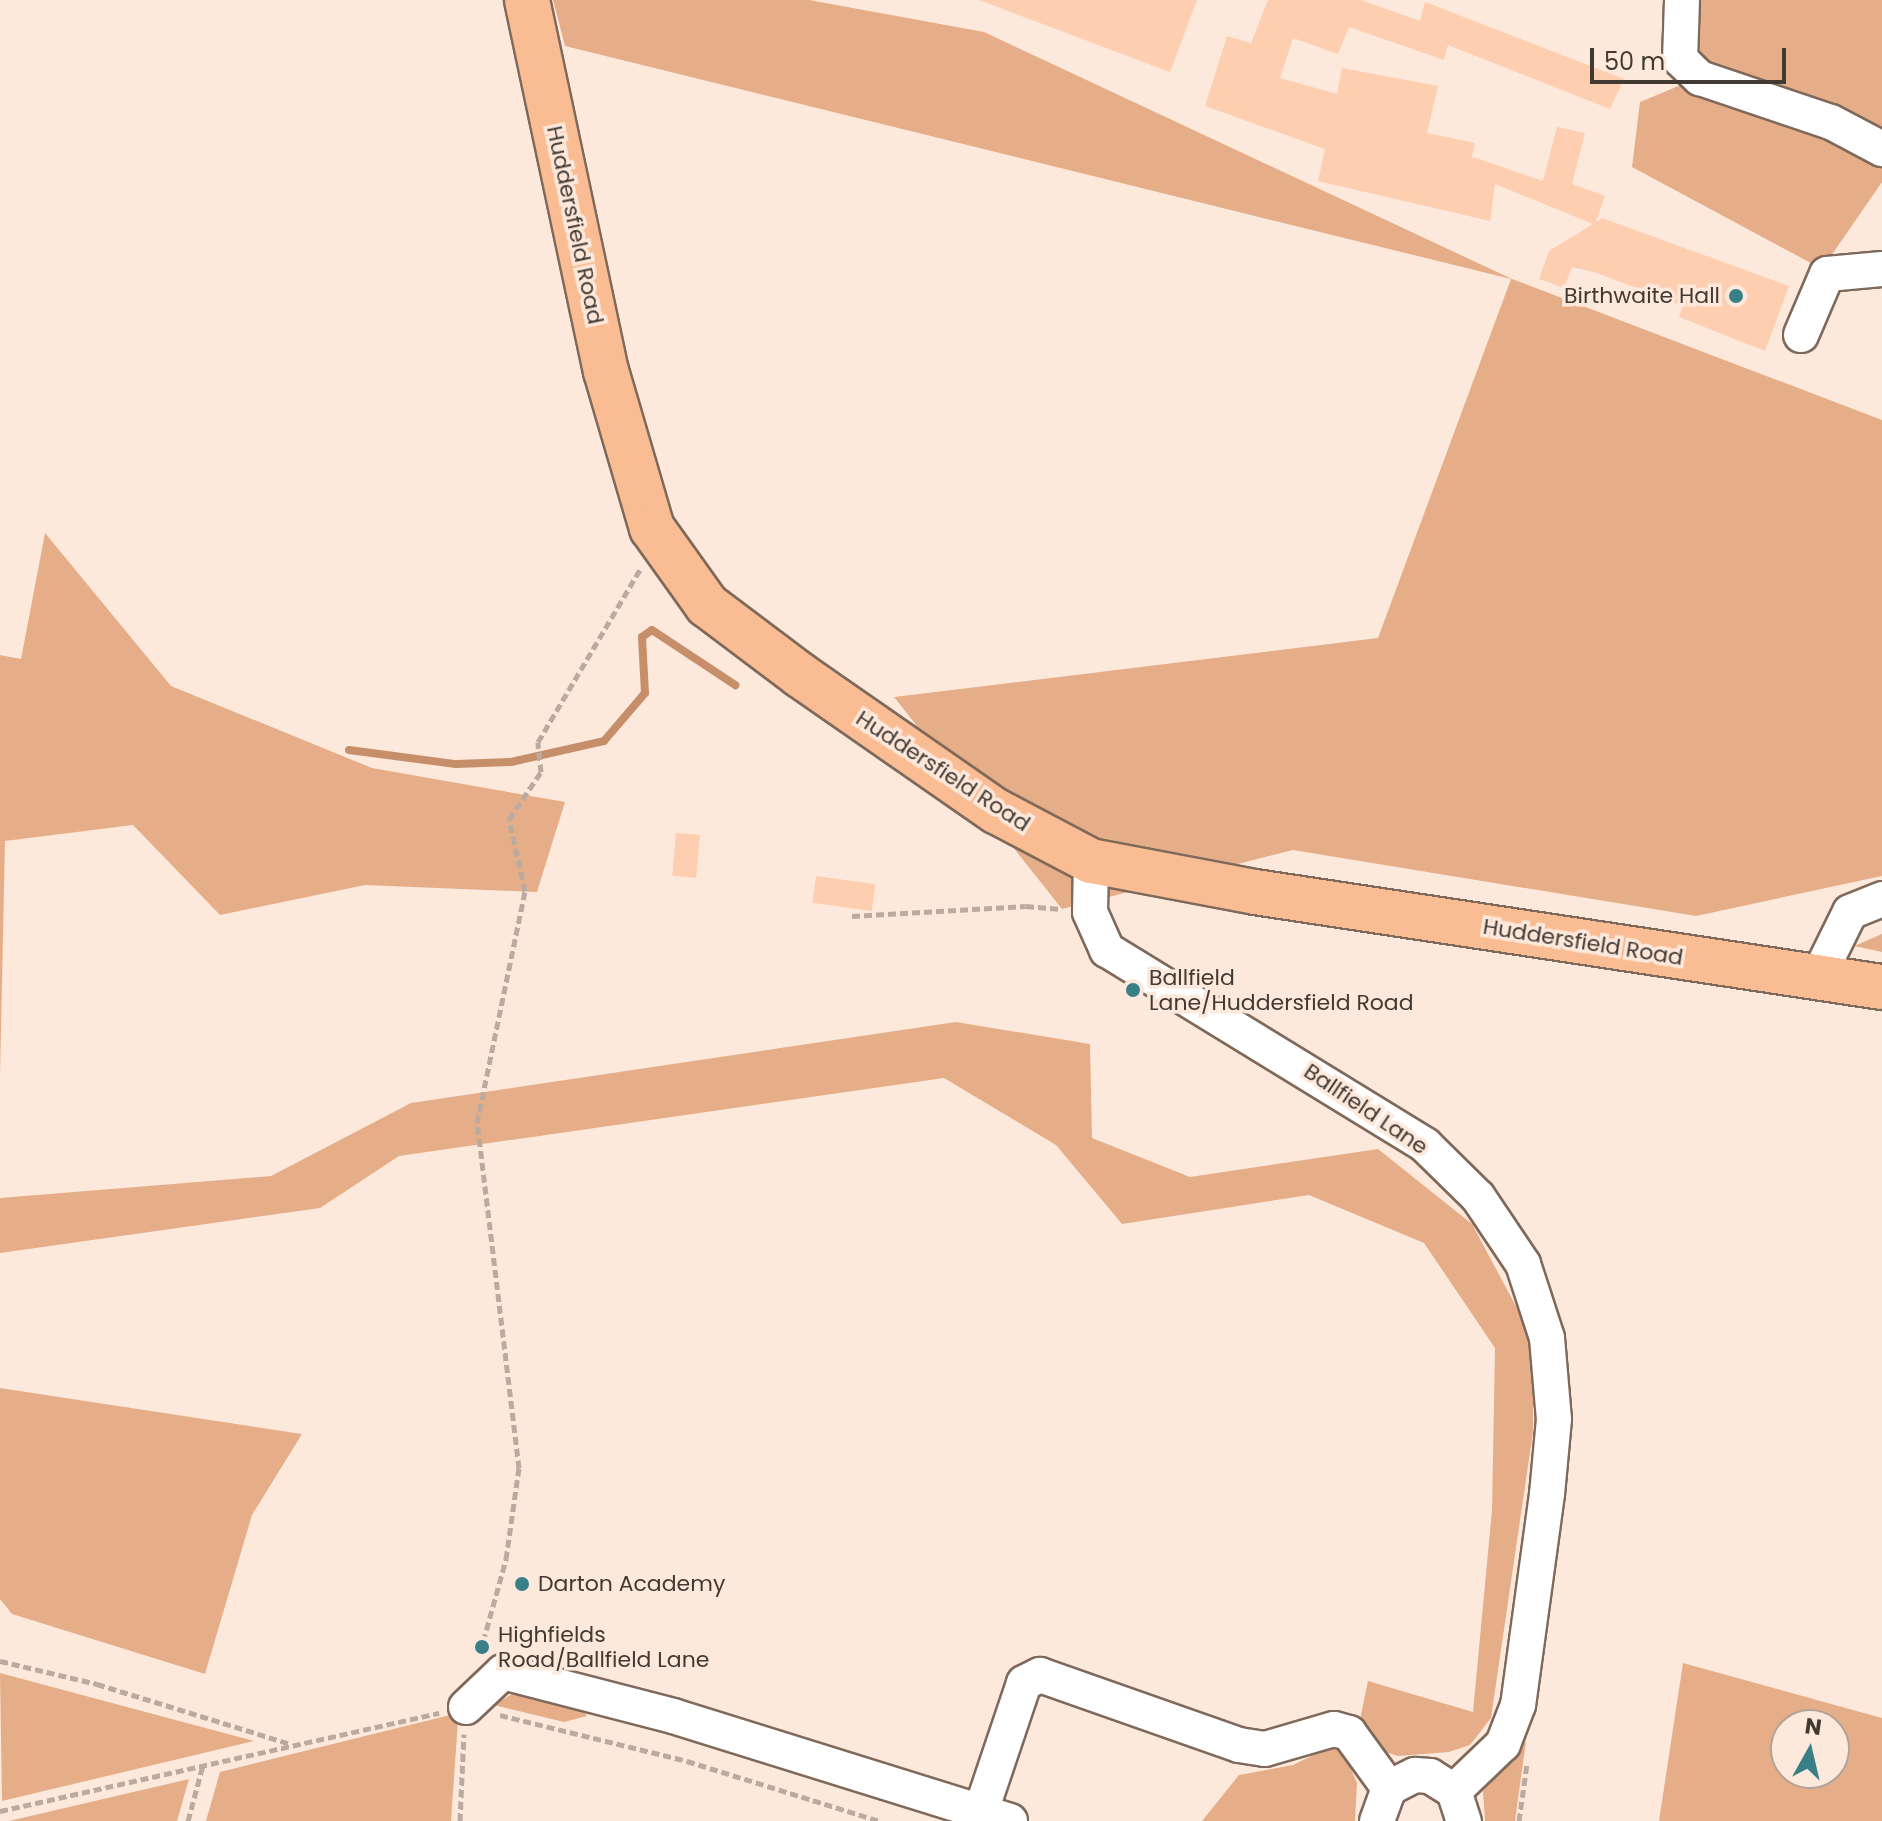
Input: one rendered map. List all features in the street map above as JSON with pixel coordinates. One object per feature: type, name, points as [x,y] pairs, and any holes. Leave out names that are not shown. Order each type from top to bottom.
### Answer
[{"type":"highway","name":"Huddersfield Road","points":[[527,0],[606,371],[652,528],[707,605],[996,811],[1091,861],[1255,892],[1882,987]]},
{"type":"street","points":[[1682,0],[1680,59],[1700,78],[1831,122],[1882,149]]},
{"type":"street","points":[[1801,335],[1827,274],[1882,269]]},
{"type":"street","name":"Ballfield Lane","points":[[1091,861],[1090,912],[1107,950],[1425,1145],[1478,1197],[1523,1264],[1547,1338],[1554,1419],[1547,1494],[1518,1705],[1503,1744],[1459,1806],[1443,1781],[1415,1775],[1389,1788]]},
{"type":"street","points":[[1818,977],[1850,912],[1882,899]]},
{"type":"street","points":[[466,1707],[503,1672],[688,1720],[996,1816],[1024,1683],[1040,1675],[1239,1745],[1265,1749],[1334,1729],[1349,1733],[1389,1788],[1377,1821]]},
{"type":"path","points":[[460,1821],[466,1707],[506,1559],[519,1468],[477,1123],[525,891],[509,819],[541,772],[538,742],[643,563]]},
{"type":"path","points":[[852,916],[1026,906],[1090,912]]},
{"type":"path","points":[[0,1661],[97,1684],[292,1744]]},
{"type":"path","points":[[0,1811],[466,1707],[687,1761],[880,1821]]},
{"type":"path","points":[[188,1821],[203,1765]]},
{"type":"shaded area","points":[[553,0],[809,0],[984,32],[1512,279],[1882,420],[1882,876],[1696,916],[1293,850],[1062,909],[894,697],[1378,638],[1511,279],[565,46]]},
{"type":"shaded area","points":[[1699,0],[1882,0],[1882,182],[1822,269],[1632,167],[1640,102],[1700,77]]},
{"type":"shaded area","points":[[45,533],[171,686],[372,768],[565,802],[537,892],[365,885],[220,915],[133,825],[5,841],[0,1077],[0,655],[21,659]]},
{"type":"shaded area","points":[[1882,934],[1882,952],[1854,946]]},
{"type":"shaded area","points":[[956,1022],[1090,1044],[1092,1138],[1190,1177],[1378,1149],[1472,1224],[1533,1338],[1533,1432],[1491,1718],[1470,1745],[1449,1752],[1398,1756],[1382,1751],[1358,1729],[1368,1681],[1473,1712],[1492,1510],[1495,1348],[1424,1243],[1309,1195],[1122,1224],[1056,1145],[944,1078],[399,1156],[320,1208],[0,1253],[0,1198],[271,1176],[411,1103]]},
{"type":"shaded area","points":[[0,1388],[302,1434],[252,1515],[205,1674],[12,1614],[0,1599]]},
{"type":"shaded area","points":[[1683,1663],[1849,1709],[1770,1709],[1770,1789],[1850,1789],[1850,1709],[1882,1718],[1882,1821],[1659,1821]]},
{"type":"shaded area","points":[[0,1673],[254,1741],[2,1801]]},
{"type":"shaded area","points":[[520,1689],[575,1702],[587,1716],[564,1722],[494,1705]]},
{"type":"shaded area","points":[[450,1715],[458,1720],[451,1821],[206,1821],[220,1772]]},
{"type":"shaded area","points":[[1526,1741],[1515,1821],[1485,1821],[1483,1791]]},
{"type":"shaded area","points":[[1334,1745],[1343,1751],[1357,1783],[1355,1821],[1202,1821],[1239,1775],[1293,1765]]},
{"type":"shaded area","points":[[189,1779],[177,1821],[9,1821]]},
{"type":"building","points":[[979,0],[1197,0],[1170,72]]},
{"type":"building","points":[[1268,0],[1361,0],[1420,21],[1425,2],[1624,79],[1610,109],[1448,45],[1444,60],[1349,27],[1338,54],[1293,38],[1280,78],[1337,94],[1342,68],[1438,86],[1427,133],[1475,143],[1471,162],[1473,157],[1543,181],[1557,127],[1585,133],[1572,184],[1605,196],[1596,222],[1602,218],[1789,286],[1765,351],[1679,317],[1683,306],[1597,273],[1572,267],[1564,288],[1539,279],[1549,251],[1593,224],[1495,184],[1490,221],[1318,181],[1325,149],[1205,106],[1227,36],[1251,43]]},
{"type":"building","points":[[676,833],[700,835],[696,878],[672,876]]},
{"type":"building","points":[[816,876],[875,884],[872,911],[812,903]]},
{"type":"waterway","points":[[349,750],[456,764],[511,762],[604,741],[645,693],[642,637],[652,630],[735,685]]},
{"type":"place","name":"Birthwaite Hall","points":[[1736,296]]},
{"type":"place","name":"Ballfield Lane/Huddersfield Road","points":[[1133,990]]},
{"type":"place","name":"Darton Academy","points":[[522,1584]]},
{"type":"place","name":"Highfields Road/Ballfield Lane","points":[[482,1647]]}]
